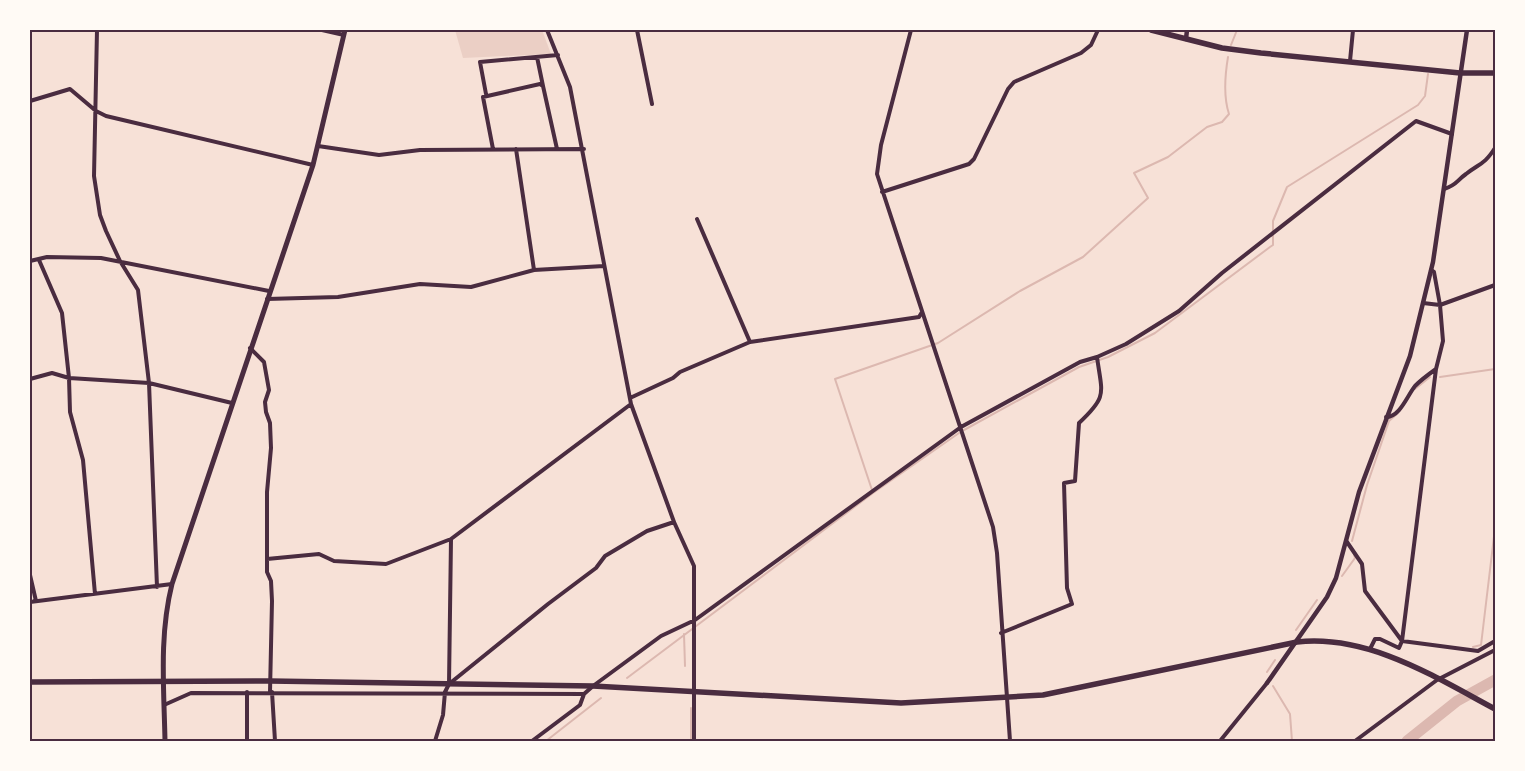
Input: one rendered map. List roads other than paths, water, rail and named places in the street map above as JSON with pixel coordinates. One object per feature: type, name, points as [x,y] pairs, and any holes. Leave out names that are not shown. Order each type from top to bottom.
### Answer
[{"type":"highway","points":[[1151,30],[1222,48],[1460,73],[1495,73]]},
{"type":"highway","points":[[30,682],[163,683],[270,681],[593,686],[900,703],[1042,695],[1297,642],[1328,640],[1370,649],[1402,661],[1495,709]]},
{"type":"main road","points":[[165,741],[163,683],[164,615],[172,584],[266,299],[313,166],[345,33]]},
{"type":"street","points":[[97,30],[94,176],[96,196],[100,215],[120,261],[138,290],[149,383],[157,587]]},
{"type":"street","points":[[322,30],[345,33]]},
{"type":"street","points":[[548,30],[570,87],[584,149],[606,266],[604,266],[631,404],[674,522],[694,566],[694,741]]},
{"type":"street","points":[[637,30],[652,104]]},
{"type":"street","points":[[911,30],[881,145],[877,174],[962,426],[995,538],[1010,741]]},
{"type":"street","points":[[882,192],[969,164],[974,159],[1008,89],[1014,82],[1081,53],[1091,45],[1098,30]]},
{"type":"street","points":[[1186,39],[1187,30]]},
{"type":"street","points":[[1350,61],[1353,30]]},
{"type":"street","points":[[1220,741],[1267,683],[1327,597],[1347,542],[1360,492],[1410,356],[1431,270],[1467,30]]},
{"type":"street","points":[[493,148],[483,97],[486,94],[480,62],[558,55]]},
{"type":"street","points":[[537,57],[557,149]]},
{"type":"street","points":[[486,94],[540,84],[543,86]]},
{"type":"street","points":[[30,101],[70,89],[96,111],[116,118],[313,166]]},
{"type":"street","points":[[532,741],[580,705],[584,694],[593,686],[661,636],[695,620],[962,426],[1080,362],[1097,357],[1126,344],[1178,311],[1222,273],[1416,121],[1452,134]]},
{"type":"street","points":[[318,146],[379,155],[420,150],[493,148],[584,149]]},
{"type":"street","points":[[1444,189],[1456,185],[1464,174],[1486,162],[1495,148]]},
{"type":"street","points":[[516,149],[534,270]]},
{"type":"street","points":[[698,218],[750,342]]},
{"type":"street","points":[[30,261],[40,260],[47,256],[65,256],[120,261],[269,292]]},
{"type":"street","points":[[40,260],[62,313],[69,378],[70,412],[83,460],[94,594]]},
{"type":"street","points":[[266,299],[338,297],[420,284],[471,287],[534,270],[604,266]]},
{"type":"street","points":[[1370,649],[1375,639],[1380,639],[1399,648],[1402,641],[1436,369],[1443,341],[1440,305],[1434,272],[1431,270]]},
{"type":"street","points":[[1423,303],[1440,305],[1495,285]]},
{"type":"street","points":[[630,398],[673,378],[680,372],[750,342],[919,317],[922,312]]},
{"type":"street","points":[[250,348],[264,362],[269,390],[266,402],[266,412],[270,423],[271,448],[267,492],[267,559],[272,601],[270,681],[275,741]]},
{"type":"street","points":[[1001,633],[1072,604],[1067,588],[1064,484],[1076,481],[1079,423],[1097,406],[1102,394],[1097,357]]},
{"type":"street","points":[[1386,417],[1396,413],[1415,386],[1436,369]]},
{"type":"street","points":[[30,379],[52,373],[69,378],[149,383],[232,403]]},
{"type":"street","points":[[267,559],[319,554],[334,561],[386,564],[451,539],[631,404]]},
{"type":"street","points":[[435,741],[443,715],[445,692],[449,684],[596,568],[605,556],[647,531],[674,522]]},
{"type":"street","points":[[449,684],[451,539]]},
{"type":"street","points":[[1347,542],[1362,564],[1365,591],[1402,641],[1478,651],[1495,641]]},
{"type":"street","points":[[30,575],[36,601]]},
{"type":"street","points":[[30,602],[172,584]]},
{"type":"street","points":[[1355,741],[1438,680],[1495,650]]},
{"type":"street","points":[[247,692],[247,741]]},
{"type":"street","points":[[164,705],[191,693],[445,692],[584,694]]},
{"type":"waterway","points":[[1231,45],[1237,30]]},
{"type":"waterway","points":[[873,493],[835,379],[938,343],[1020,291],[1083,257],[1148,198],[1134,173],[1168,157],[1207,127],[1222,122],[1229,114],[1225,85],[1228,57]]},
{"type":"waterway","points":[[964,430],[1079,367],[1108,357],[1155,333],[1273,245],[1273,221],[1287,187],[1418,105],[1425,96],[1428,74]]},
{"type":"waterway","points":[[1440,377],[1495,369]]},
{"type":"waterway","points":[[1415,389],[1430,377]]},
{"type":"waterway","points":[[1352,541],[1367,485],[1389,421],[1398,413]]},
{"type":"waterway","points":[[627,678],[873,493],[959,433]]},
{"type":"waterway","points":[[1473,647],[1481,645],[1495,528]]},
{"type":"waterway","points":[[1342,576],[1355,558],[1354,555]]},
{"type":"waterway","points":[[1296,630],[1317,600]]},
{"type":"waterway","points":[[684,634],[685,666]]},
{"type":"waterway","points":[[1267,672],[1275,660]]},
{"type":"waterway","points":[[1407,741],[1457,701],[1495,680]]},
{"type":"waterway","points":[[1273,686],[1290,714],[1292,741]]},
{"type":"waterway","points":[[546,741],[601,698]]},
{"type":"waterway","points":[[691,708],[691,741]]}]
